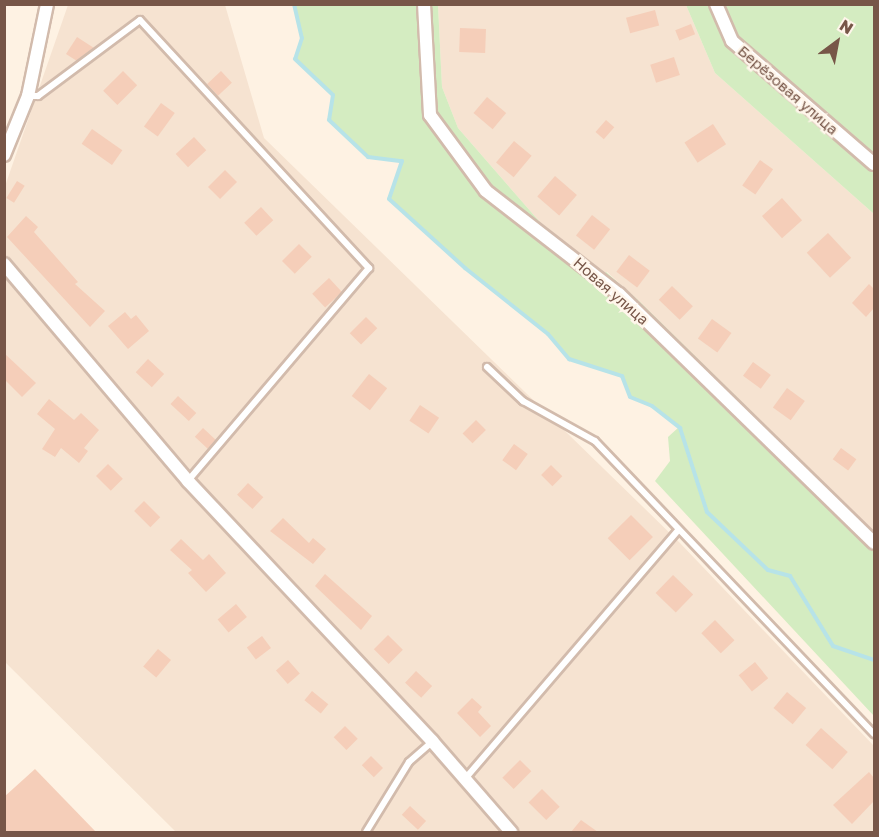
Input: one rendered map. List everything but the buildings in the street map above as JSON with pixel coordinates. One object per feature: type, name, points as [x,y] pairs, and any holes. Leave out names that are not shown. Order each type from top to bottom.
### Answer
[{"type":"street","points":[[4,155],[28,96],[47,4]]},
{"type":"street","name":"Новая улица","points":[[424,4],[430,115],[486,191],[619,294],[874,543]]},
{"type":"street","name":"Берёзовая улица","points":[[716,4],[732,41],[874,164]]},
{"type":"street","points":[[4,264],[188,481],[432,741],[463,780],[511,832]]},
{"type":"lane","points":[[28,96],[38,96],[140,20],[369,268],[188,481]]},
{"type":"lane","points":[[487,367],[523,400],[595,441],[874,734]]},
{"type":"lane","points":[[463,780],[679,529]]},
{"type":"lane","points":[[366,832],[409,762],[432,741]]},
{"type":"shaded area","points":[[68,5],[225,5],[264,138],[679,542],[874,746],[874,832],[176,832],[5,662],[4,189]]},
{"type":"shaded area","points":[[438,5],[686,5],[715,73],[874,214],[874,532],[638,300],[607,272],[599,279],[552,236],[458,128],[442,87]]},
{"type":"green space","points":[[294,5],[438,5],[442,87],[458,128],[552,236],[600,279],[606,272],[638,300],[874,532],[874,716],[655,481],[670,461],[668,437],[679,427],[652,406],[630,397],[621,376],[569,359],[548,334],[465,268],[389,199],[402,161],[368,157],[329,120],[333,95],[295,59],[302,38]]},
{"type":"green space","points":[[686,5],[874,5],[874,214],[715,73]]},
{"type":"waterway","points":[[294,4],[302,38],[295,59],[333,95],[329,120],[368,157],[402,161],[389,199],[465,268],[548,334],[569,359],[622,376],[630,397],[652,406],[680,428],[707,512],[768,570],[790,576],[833,646],[874,660]]}]
